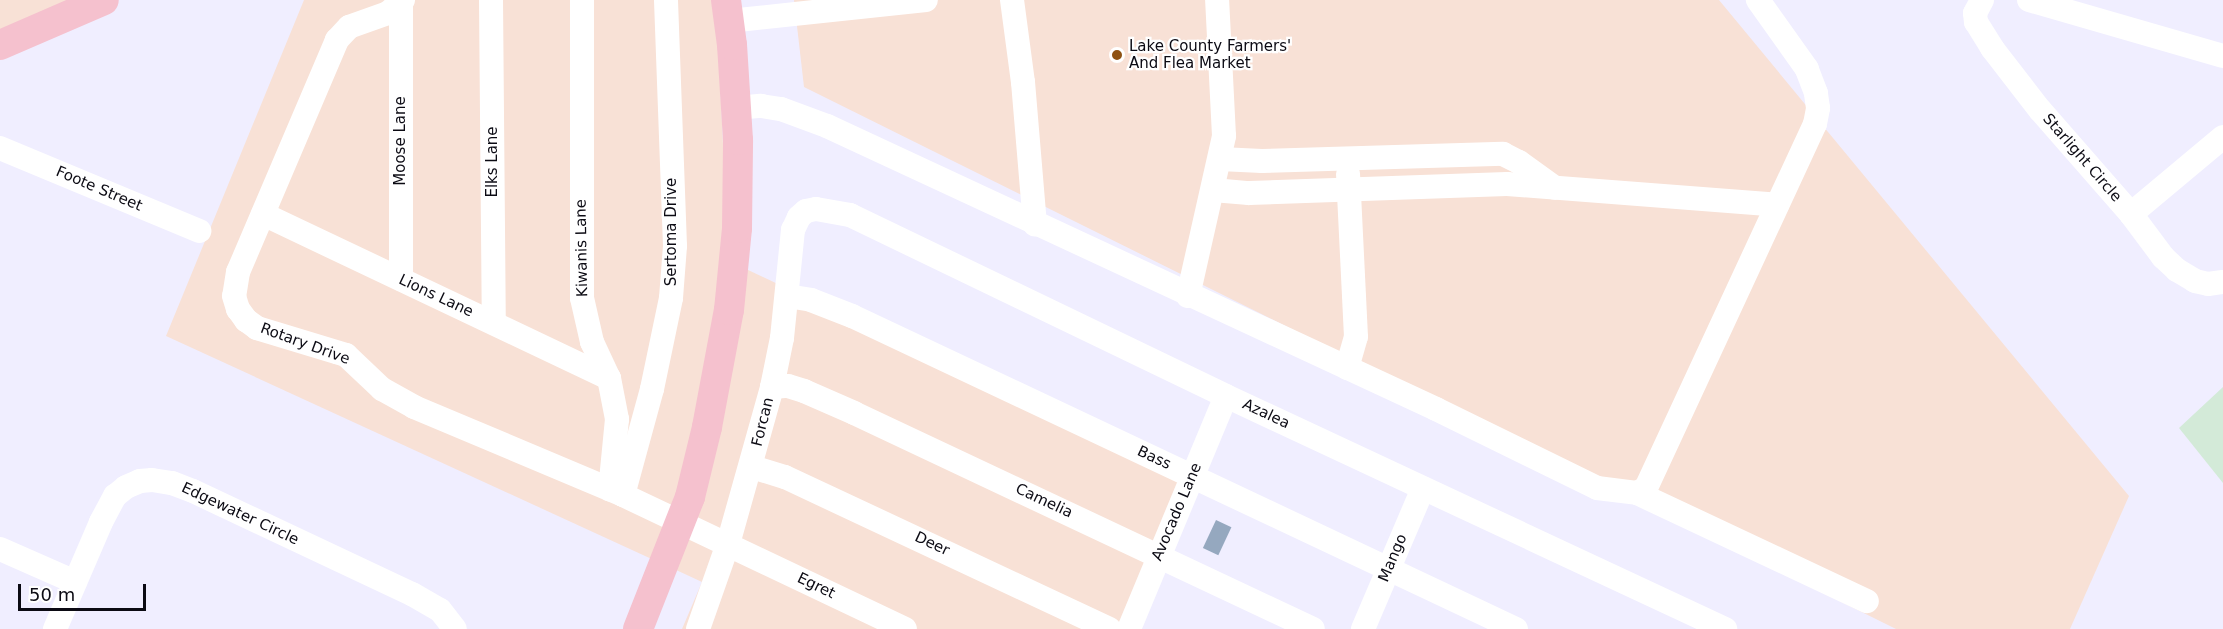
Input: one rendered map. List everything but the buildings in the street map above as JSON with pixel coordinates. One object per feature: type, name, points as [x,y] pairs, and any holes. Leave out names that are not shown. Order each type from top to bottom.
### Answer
[{"type":"main road","points":[[0,45],[104,0]]},
{"type":"main road","points":[[638,629],[681,522],[707,427],[729,310],[737,228],[736,108],[728,11]]},
{"type":"street","name":"Elks Lane","points":[[491,0],[494,323]]},
{"type":"street","name":"Kiwanis Lane","points":[[582,0],[582,298],[592,342],[609,378],[616,419],[617,492]]},
{"type":"street","name":"Sertoma Drive","points":[[617,492],[652,389],[671,298],[675,246],[666,0]]},
{"type":"street","points":[[728,11],[926,0]]},
{"type":"street","points":[[1012,0],[1023,82],[1035,224]]},
{"type":"street","points":[[1188,296],[1224,136],[1217,0]]},
{"type":"street","points":[[1637,493],[1646,488],[1815,124],[1818,108],[1816,93],[1807,69],[1758,0]]},
{"type":"street","name":"Starlight Circle","points":[[1983,0],[1975,13],[1976,22],[1992,48],[2040,110],[2131,214],[2163,257],[2177,270],[2195,281],[2208,284],[2223,282]]},
{"type":"street","points":[[2029,0],[2223,56]]},
{"type":"street","name":"Rotary Drive","points":[[402,1],[380,16],[349,27],[337,40],[234,285],[238,309],[246,320],[257,328],[346,355],[382,389],[414,407],[617,492],[681,522]]},
{"type":"street","name":"Moose Lane","points":[[401,279],[402,1]]},
{"type":"street","points":[[736,108],[761,106],[782,109],[827,126],[1188,296],[1347,368],[1597,488],[1614,492],[1637,493],[1868,601]]},
{"type":"street","points":[[2131,214],[2223,137]]},
{"type":"street","name":"Foote Street","points":[[0,148],[199,231]]},
{"type":"street","points":[[1220,159],[1262,161],[1503,154],[1519,162],[1555,188]]},
{"type":"street","points":[[1347,368],[1356,337],[1348,158]]},
{"type":"street","points":[[1213,190],[1249,193],[1507,184],[1777,205]]},
{"type":"street","name":"Forcan","points":[[698,629],[752,467],[772,387],[787,296],[793,230],[799,217],[806,211]]},
{"type":"street","name":"Azalea","points":[[806,211],[835,211],[850,215],[1226,396],[1725,629]]},
{"type":"street","name":"Lions Lane","points":[[263,214],[609,378]]},
{"type":"street","name":"Bass","points":[[787,296],[811,300],[852,316],[1516,629]]},
{"type":"street","name":"Camelia","points":[[772,387],[788,386],[804,391],[1160,555],[1313,629]]},
{"type":"street","name":"Avocado Lane","points":[[1129,629],[1226,396]]},
{"type":"street","name":"Deer","points":[[752,467],[796,481],[1109,629]]},
{"type":"street","name":"Edgewater Circle","points":[[55,629],[101,522],[115,496],[126,487],[140,481],[152,480],[172,483],[193,491],[412,594],[440,610],[455,629]]},
{"type":"street","name":"Mango","points":[[1364,629],[1423,488]]},
{"type":"street","name":"Egret","points":[[681,522],[905,629]]},
{"type":"street","points":[[0,549],[75,582]]},
{"type":"shaded area","points":[[0,0],[81,0],[0,33]]},
{"type":"shaded area","points":[[304,0],[716,0],[727,227],[698,425],[656,561],[166,336]]},
{"type":"shaded area","points":[[794,0],[1719,0],[2129,496],[2070,629],[1896,629],[804,87]]},
{"type":"shaded area","points":[[746,269],[1195,481],[1137,629],[682,629],[702,582],[674,569]]},
{"type":"green space","points":[[2223,387],[2223,483],[2179,428]]},
{"type":"water","points":[[1216,520],[1231,527],[1218,555],[1203,548]]},
{"type":"place","name":"Lake County Farmers' And Flea Market","points":[[1117,55]]}]
